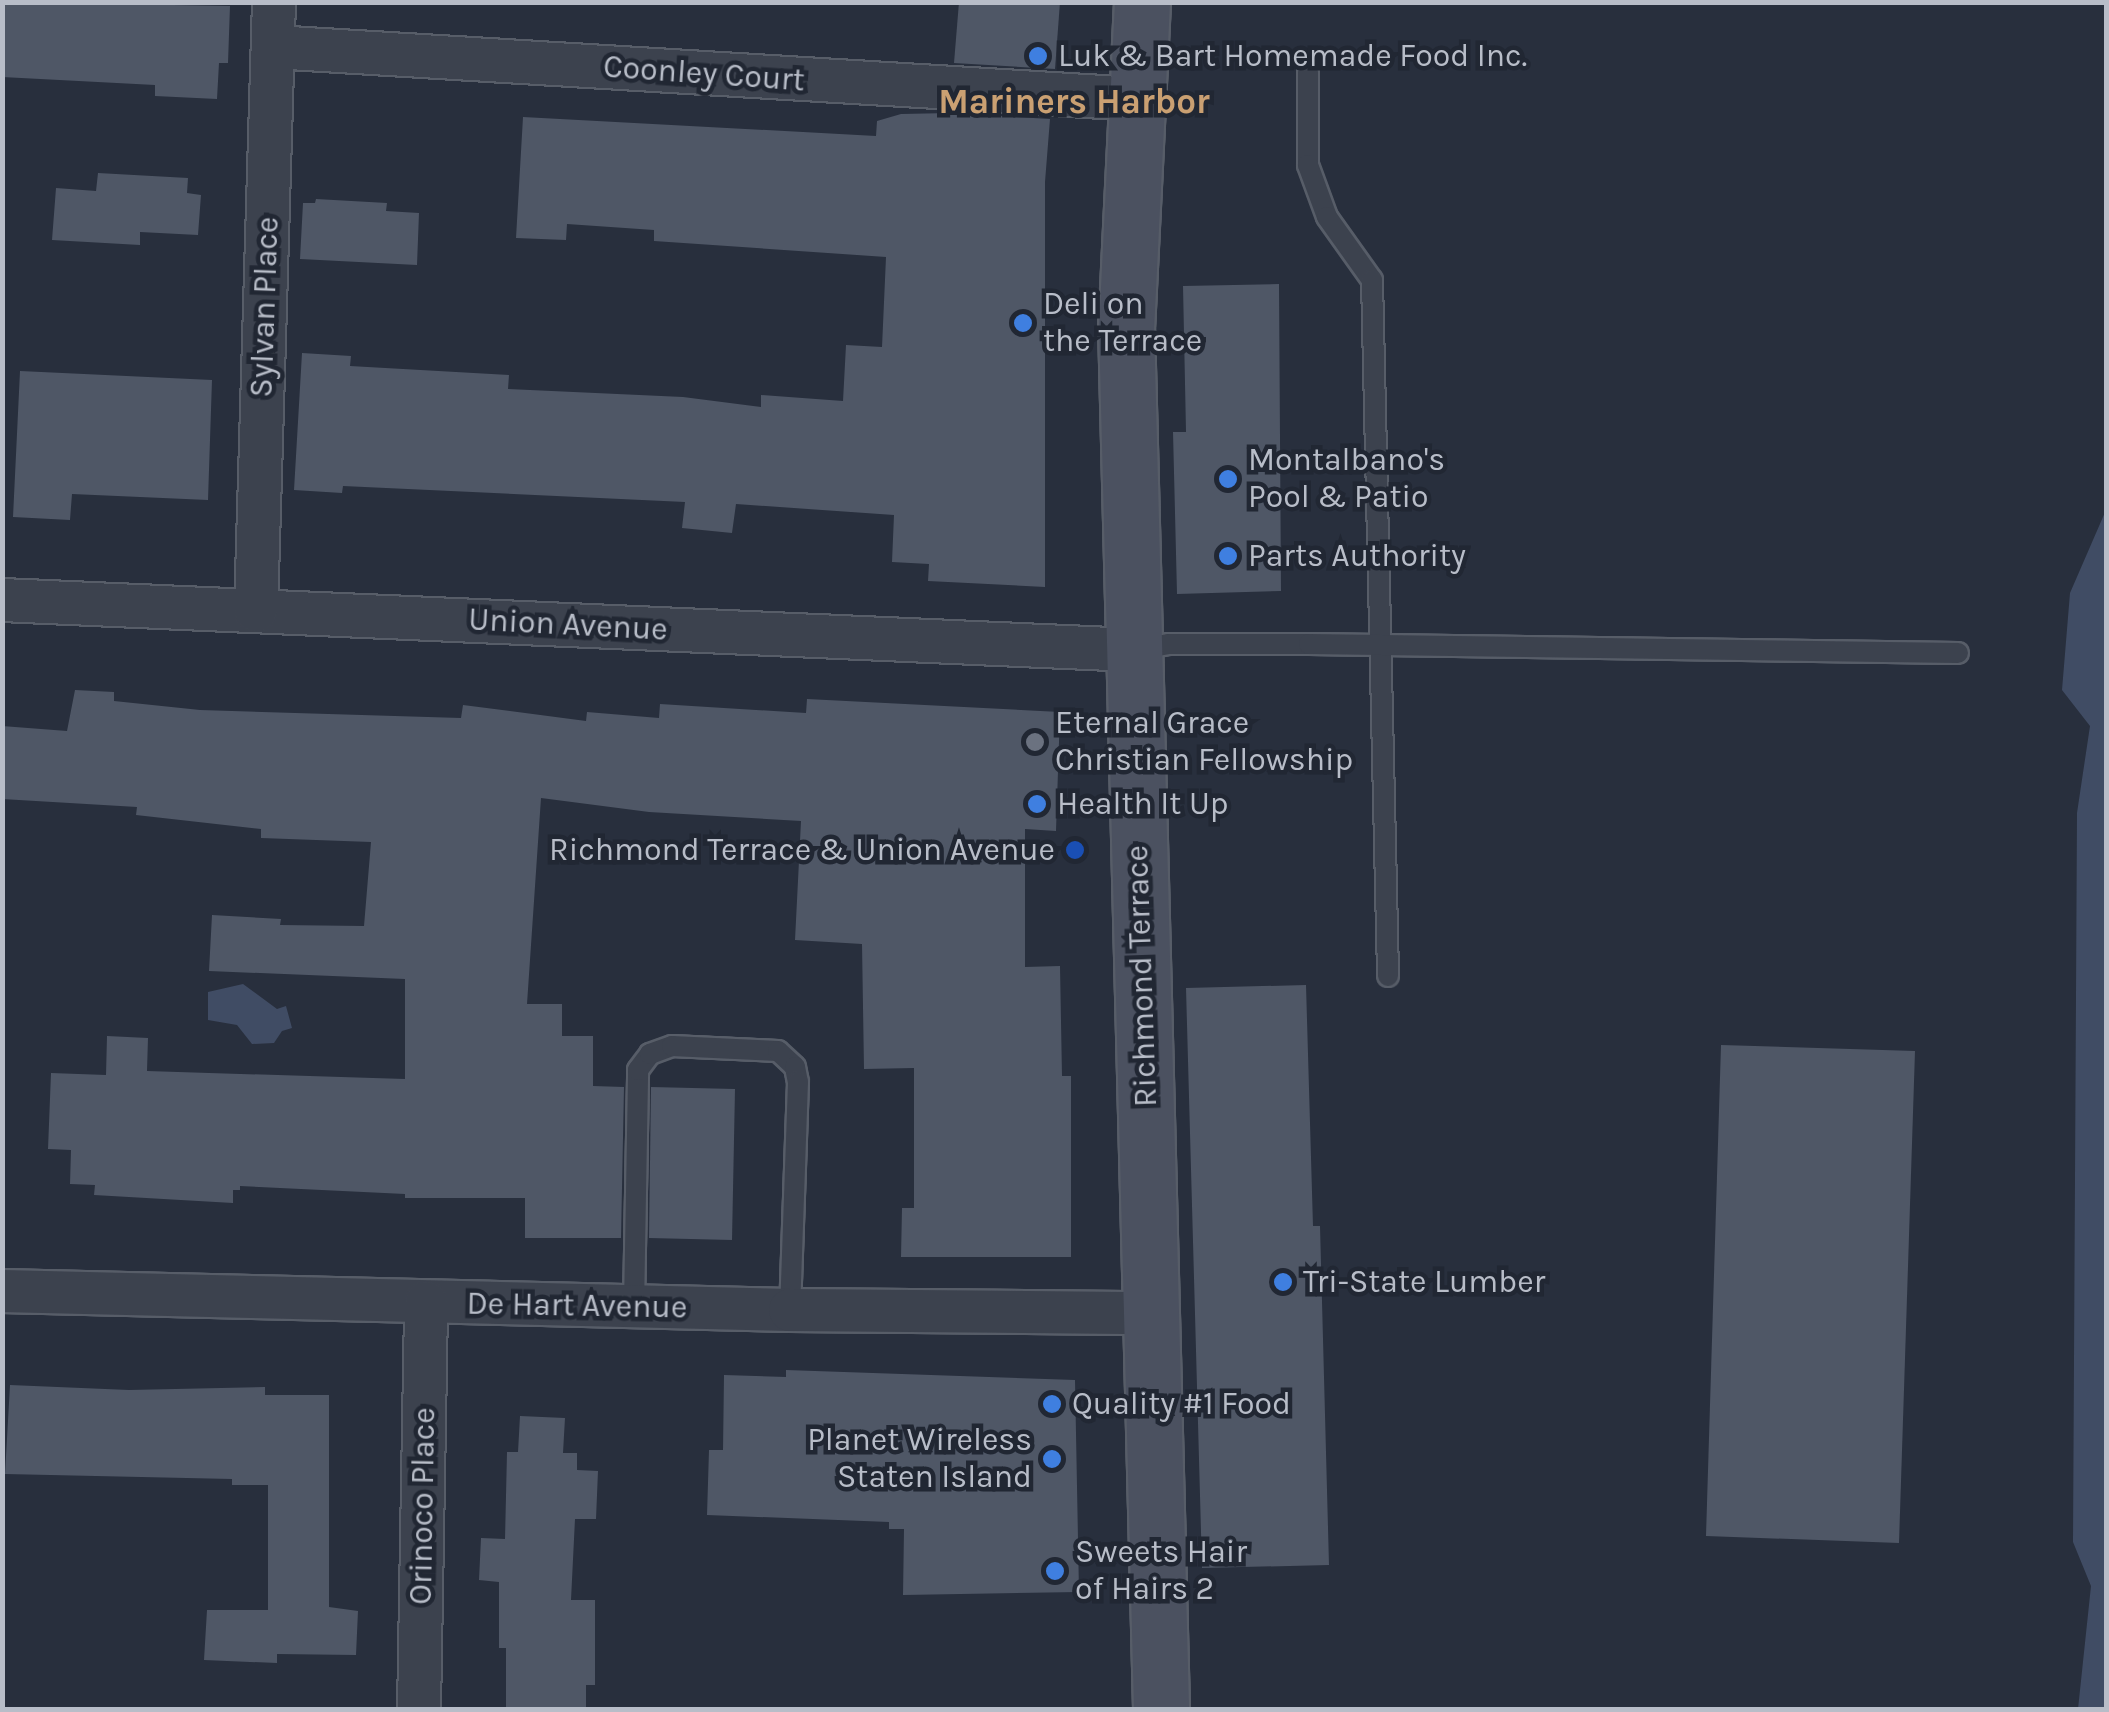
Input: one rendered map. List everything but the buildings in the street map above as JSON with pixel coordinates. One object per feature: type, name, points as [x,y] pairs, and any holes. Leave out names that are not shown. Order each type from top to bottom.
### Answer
[{"type":"main road","name":"Richmond Terrace","points":[[1142,2],[1126,264],[1160,1710]]},
{"type":"street","name":"Sylvan Place","points":[[256,611],[274,2]]},
{"type":"street","name":"Coonley Court","points":[[273,47],[1136,99]]},
{"type":"street","name":"Union Avenue","points":[[2,600],[1133,650]]},
{"type":"street","name":"De Hart Avenue","points":[[2,1292],[790,1310],[1152,1313]]},
{"type":"street","name":"Orinoco Place","points":[[420,1710],[426,1302]]},
{"type":"lane","points":[[1308,72],[1308,164],[1327,218],[1372,280],[1388,976]]},
{"type":"lane","points":[[1133,650],[1169,644],[1381,645],[1958,654]]},
{"type":"lane","points":[[634,1307],[638,1070],[650,1054],[672,1046],[778,1050],[795,1066],[798,1100],[790,1310]]},
{"type":"water","points":[[2106,510],[2106,1709],[2086,1710],[2078,1709],[2091,1586],[2073,1542],[2077,813],[2090,726],[2062,690],[2070,593]]},
{"type":"water","points":[[243,984],[277,1009],[286,1006],[292,1028],[282,1031],[274,1043],[252,1044],[237,1025],[208,1020],[208,992]]},
{"type":"place","name":"Luk & Bart Homemade Food Inc.","points":[[1038,56]]},
{"type":"place","name":"Deli on the Terrace","points":[[1023,323]]},
{"type":"place","name":"Montalbano's Pool & Patio","points":[[1228,479]]},
{"type":"place","name":"Parts Authority","points":[[1228,556]]},
{"type":"place","name":"Eternal Grace Christian Fellowship","points":[[1035,742]]},
{"type":"place","name":"Health It Up","points":[[1037,804]]},
{"type":"place","name":"Richmond Terrace & Union Avenue","points":[[1075,850]]},
{"type":"place","name":"Tri-State Lumber","points":[[1283,1282]]},
{"type":"place","name":"Quality #1 Food","points":[[1052,1404]]},
{"type":"place","name":"Planet Wireless Staten Island","points":[[1052,1459]]},
{"type":"place","name":"Sweets Hair of Hairs 2","points":[[1055,1571]]},
{"type":"district","name":"Mariners Harbor","points":[[1074,102]]}]
